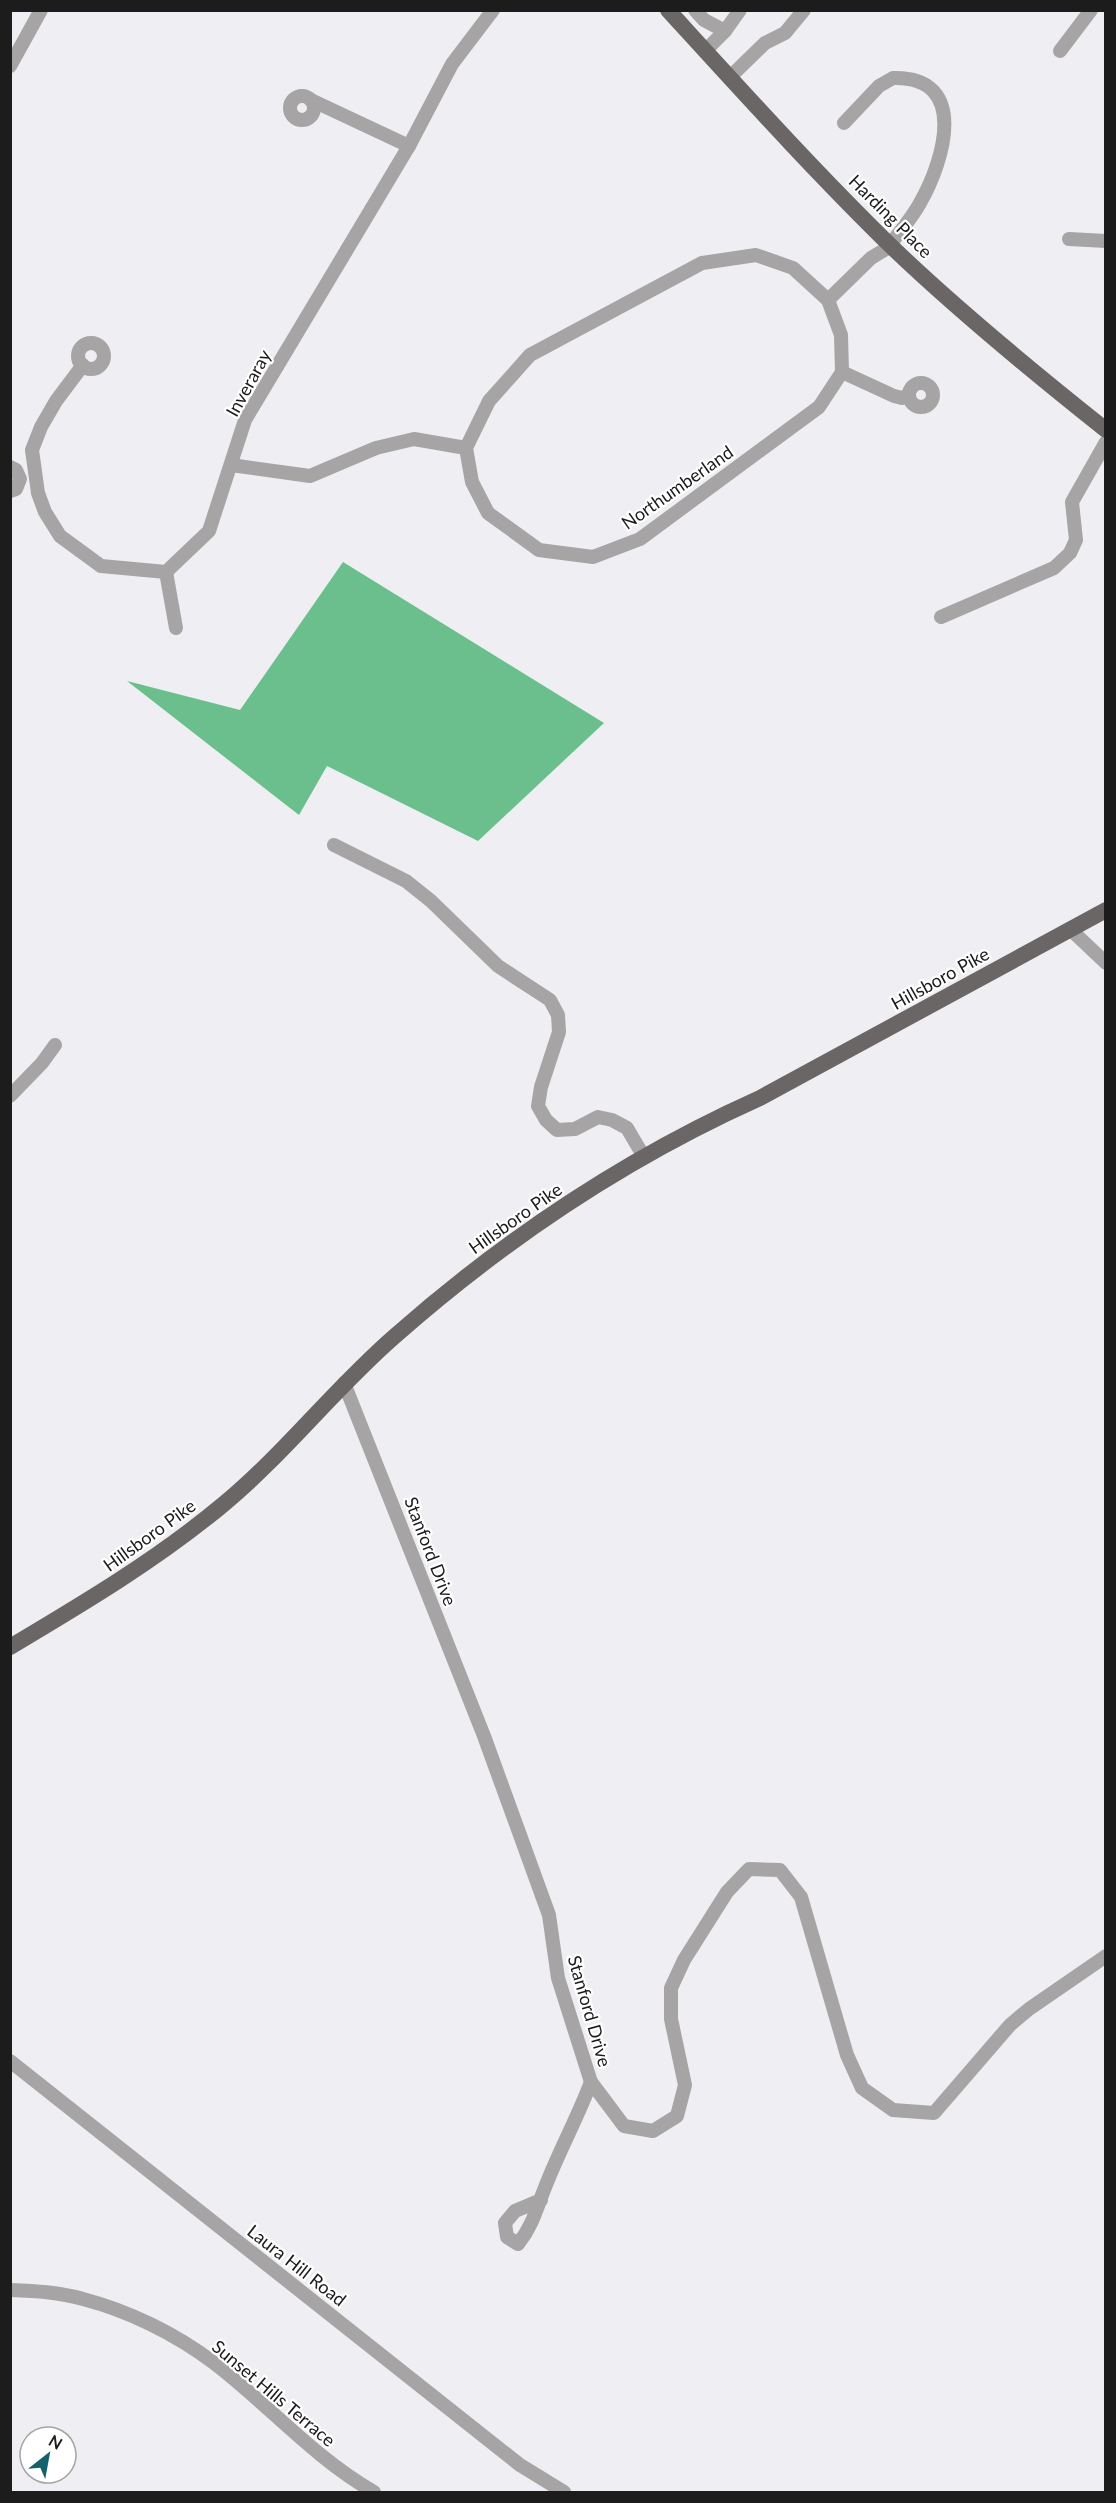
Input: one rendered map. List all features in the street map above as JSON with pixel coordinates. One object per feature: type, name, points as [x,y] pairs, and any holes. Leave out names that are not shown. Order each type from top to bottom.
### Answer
[{"type":"main road","name":"Harding Place","points":[[668,10],[891,245],[956,307],[1106,430]]},
{"type":"main road","name":"Hillsboro Pike","points":[[10,1647],[101,1593],[180,1540],[227,1502],[272,1460],[344,1383],[393,1337],[519,1235],[628,1165],[716,1117],[760,1098],[1106,910]]},
{"type":"street","points":[[10,66],[41,10]]},
{"type":"street","name":"Inveraray","points":[[166,572],[209,531],[245,420],[409,146],[452,64],[493,10]]},
{"type":"street","points":[[695,10],[705,20],[725,31]]},
{"type":"street","points":[[705,51],[725,31],[740,10]]},
{"type":"street","points":[[730,77],[765,43],[785,33],[804,10]]},
{"type":"street","points":[[1060,51],[1091,10]]},
{"type":"street","points":[[828,300],[870,258],[891,245],[921,202],[941,153],[945,127],[937,94],[923,84],[892,78],[879,86],[844,123]]},
{"type":"street","points":[[311,100],[409,146]]},
{"type":"street","points":[[1069,239],[1106,241]]},
{"type":"street","points":[[231,465],[310,476],[376,448],[414,439],[466,448],[489,401],[530,355],[702,263],[756,255],[793,268],[828,300],[841,335],[842,372],[894,396],[903,398],[908,395]]},
{"type":"street","points":[[82,365],[41,427],[32,450],[45,512],[60,536],[101,566],[166,572],[176,628]]},
{"type":"street","name":"Northumberland","points":[[466,448],[472,482],[488,513],[539,550],[593,557],[640,539],[819,407],[842,372]]},
{"type":"street","points":[[941,618],[1054,568],[1070,553],[1076,540],[1072,502],[1106,442]]},
{"type":"street","points":[[10,491],[18,484],[15,472],[36,476]]},
{"type":"street","points":[[334,845],[406,881],[431,901],[498,966],[550,1000],[558,1015],[559,1032],[541,1087],[538,1106],[546,1120],[556,1130],[575,1129],[598,1117],[612,1120],[627,1128],[644,1157]]},
{"type":"street","points":[[1070,929],[1106,963]]},
{"type":"street","points":[[10,1096],[42,1063],[55,1045]]},
{"type":"street","name":"Stanford Drive","points":[[344,1383],[484,1736],[549,1915],[558,1978],[591,2082],[624,2126],[653,2131],[677,2116],[685,2085],[671,2019],[671,1988],[684,1960],[727,1892],[749,1869],[780,1870],[801,1897],[847,2055],[862,2088],[892,2110],[934,2113],[1010,2025],[1029,2009],[1106,1956]]},
{"type":"street","name":"Laura Hill Road","points":[[10,2061],[520,2465],[564,2493]]},
{"type":"street","points":[[541,2200],[591,2082]]},
{"type":"street","name":"Sunset Hills Terrace","points":[[10,2290],[50,2292],[83,2299],[135,2318],[174,2337],[214,2363],[314,2451],[374,2493]]},
{"type":"green space","points":[[343,562],[604,723],[478,841],[327,766],[299,815],[127,681],[240,710]]}]
